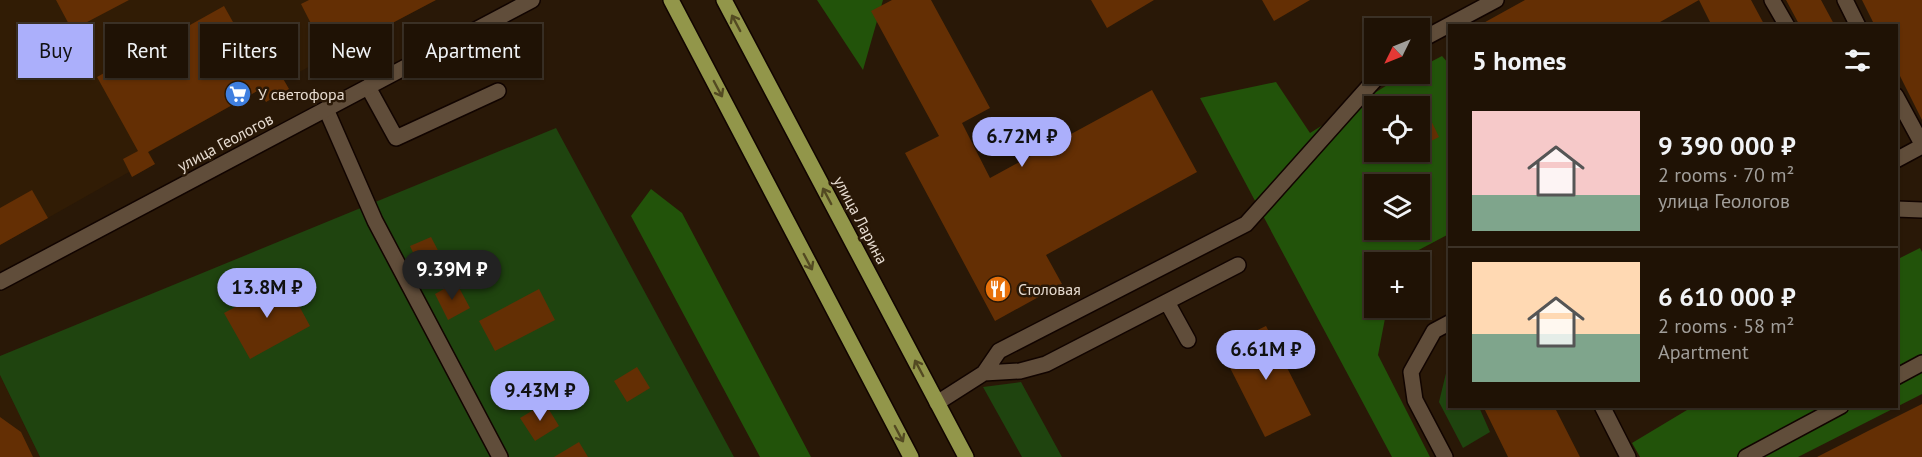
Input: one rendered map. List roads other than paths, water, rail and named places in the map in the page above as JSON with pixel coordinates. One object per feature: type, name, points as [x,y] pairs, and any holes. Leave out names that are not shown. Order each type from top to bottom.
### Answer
[{"type":"main road","points":[[671,0],[911,457]]},
{"type":"main road","name":"улица Ларина","points":[[724,0],[966,457]]},
{"type":"street","name":"улица Геологов","points":[[0,282],[532,0]]},
{"type":"street","points":[[1451,24],[1496,0]]},
{"type":"street","points":[[1773,0],[1786,24]]},
{"type":"street","points":[[1845,0],[1857,24]]},
{"type":"street","points":[[1430,35],[1448,26]]},
{"type":"street","points":[[937,403],[984,373],[999,351],[1246,224],[1371,84]]},
{"type":"street","points":[[368,87],[396,138],[498,91]]},
{"type":"street","points":[[1898,100],[1922,145],[1898,159]]},
{"type":"street","points":[[326,109],[375,221],[500,457]]},
{"type":"street","points":[[1898,207],[1922,210]]},
{"type":"street","points":[[984,373],[1020,371],[1046,364],[1238,265]]},
{"type":"street","points":[[1167,302],[1188,340]]},
{"type":"street","points":[[1445,457],[1415,400],[1411,372],[1434,331],[1448,324]]},
{"type":"street","points":[[1898,376],[1922,363]]},
{"type":"street","points":[[1603,408],[1628,457]]},
{"type":"street","points":[[1746,457],[1837,408]]},
{"type":"place","name":"У светофора","points":[[238,94]]},
{"type":"place","name":"Столовая","points":[[998,289]]}]
